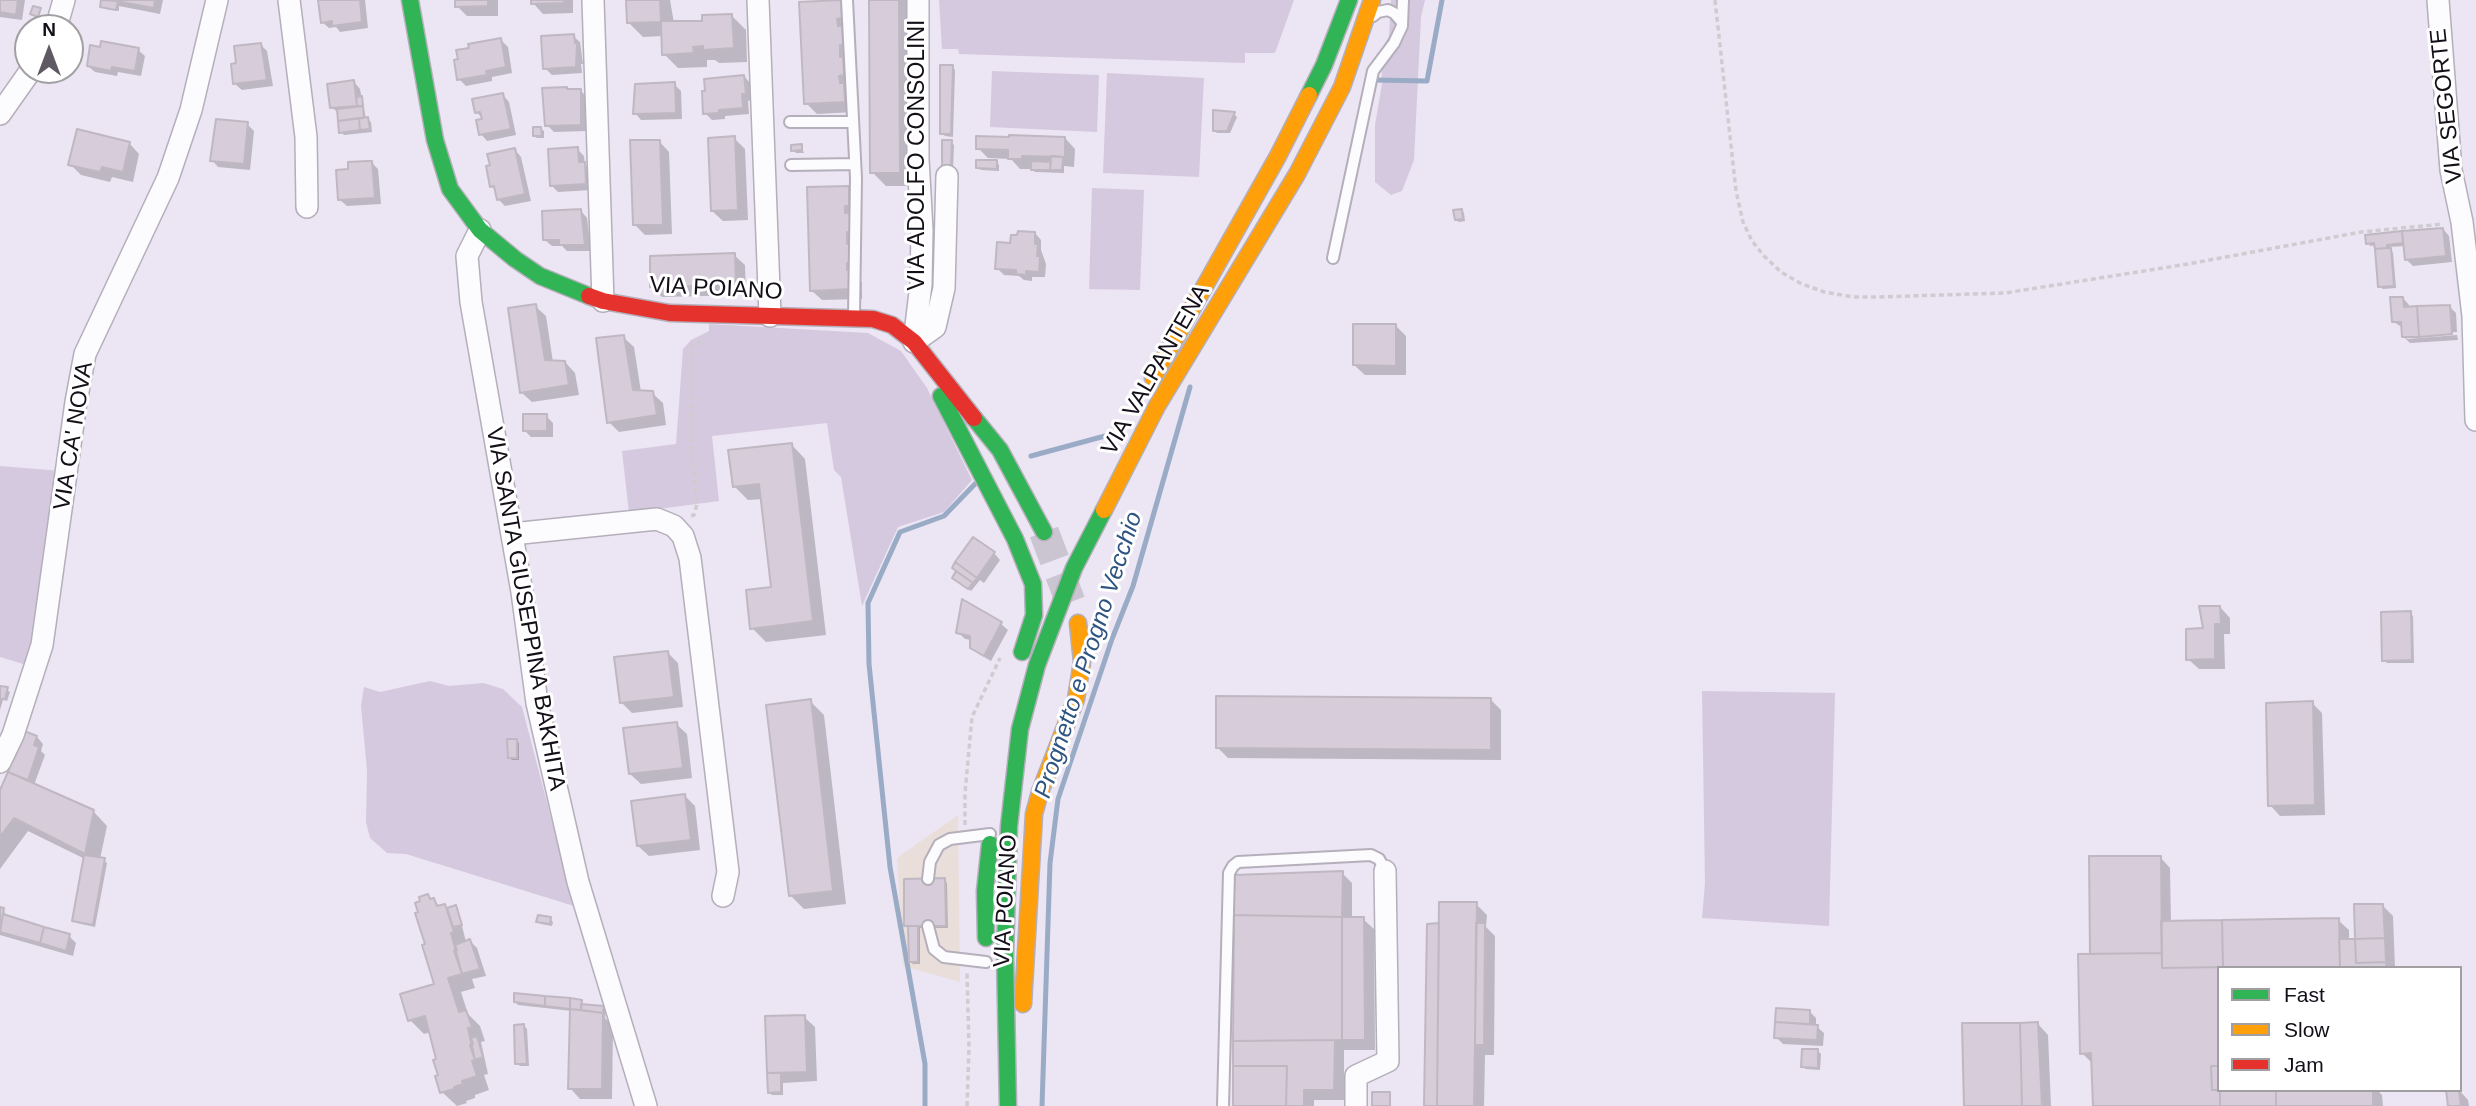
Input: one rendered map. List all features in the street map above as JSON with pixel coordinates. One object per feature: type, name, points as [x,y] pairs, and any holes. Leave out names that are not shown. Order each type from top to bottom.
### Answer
[{"type":"main road","name":"VIA POIANO","points":[[410,0],[435,140],[450,189],[480,230],[540,276],[603,302],[670,313],[873,319],[892,325],[914,342],[1000,450],[1044,532]]},
{"type":"main road","points":[[1001,758],[1025,666],[1051,588],[1172,341],[1279,156],[1324,65],[1349,0]]},
{"type":"main road","name":"VIA VALPANTENA","points":[[1009,1106],[1005,953],[1009,827],[1020,729],[1037,665],[1074,568],[1157,406],[1297,174],[1342,87],[1372,0]]},
{"type":"main road","name":"VIA POIANO","points":[[914,342],[1015,539],[1033,584],[1034,615],[1018,662]]},
{"type":"main road","name":"VIA POIANO","points":[[1018,1106],[1032,834],[1040,792],[1069,720],[1080,682],[1082,662],[1078,622]]},
{"type":"main road","points":[[986,968],[985,891],[991,828]]},
{"type":"street","name":"VIA CA' NOVA","points":[[0,762],[13,735],[42,645],[85,354],[168,178],[191,110],[217,0]]},
{"type":"street","points":[[289,0],[306,137],[307,207]]},
{"type":"street","points":[[593,0],[603,302]]},
{"type":"street","points":[[758,0],[770,316]]},
{"type":"street","name":"VIA ADOLFO CONSOLINI","points":[[914,342],[921,284],[922,230],[918,159],[918,0]]},
{"type":"street","name":"VIA SEGORTE","points":[[2438,0],[2451,170],[2462,222],[2473,316],[2476,420]]},
{"type":"street","points":[[0,114],[21,84]]},
{"type":"street","name":"VIA ADOLFO CONSOLINI","points":[[914,342],[935,327],[944,288],[947,176]]},
{"type":"street","name":"VIA SANTA GIUSEPPINA BAKHITA","points":[[480,230],[467,256],[471,302],[522,592],[537,703],[578,882],[646,1106]]},
{"type":"street","points":[[512,534],[657,519],[674,526],[683,536],[690,558],[727,872],[723,896]]},
{"type":"street","points":[[1356,1106],[1356,1076],[1388,1061],[1385,871]]},
{"type":"lane","points":[[847,0],[855,164],[854,318]]},
{"type":"lane","points":[[1333,258],[1373,71],[1394,43],[1402,26],[1403,0]]},
{"type":"lane","points":[[1365,25],[1378,12],[1384,10],[1394,13],[1402,22]]},
{"type":"lane","points":[[790,122],[853,122]]},
{"type":"lane","points":[[790,165],[855,164]]},
{"type":"lane","points":[[928,879],[930,862],[939,845],[950,839],[991,828]]},
{"type":"lane","points":[[1223,1106],[1229,873],[1233,866],[1238,862],[1371,855],[1379,859],[1385,871]]},
{"type":"lane","points":[[928,926],[934,949],[944,957],[986,968]]},
{"type":"path","points":[[1715,0],[1735,191],[1743,222],[1752,241],[1781,272],[1824,292],[1853,297],[2005,293],[2125,275],[2361,232],[2462,222]]},
{"type":"path","points":[[674,526],[694,515],[698,503],[691,439],[691,347],[702,339],[720,336],[720,315]]},
{"type":"shaded area","points":[[939,0],[1294,0],[1275,53],[1245,53],[1245,63],[959,54],[958,49],[942,49]]},
{"type":"shaded area","points":[[1391,0],[1425,0],[1421,17],[1414,160],[1402,191],[1391,195],[1375,182],[1375,125],[1382,84],[1381,50],[1389,36]]},
{"type":"shaded area","points":[[992,71],[1099,75],[1097,132],[990,127]]},
{"type":"shaded area","points":[[1107,73],[1204,78],[1199,177],[1103,173]]},
{"type":"shaded area","points":[[1092,188],[1144,190],[1140,290],[1089,289]]},
{"type":"shaded area","points":[[709,324],[868,333],[901,351],[927,388],[972,480],[944,512],[898,527],[862,606],[841,477],[834,470],[827,423],[712,436],[719,501],[629,513],[622,451],[676,444],[683,349],[691,340],[709,331]]},
{"type":"shaded area","points":[[0,466],[61,471],[33,667],[0,657]]},
{"type":"shaded area","points":[[430,681],[449,686],[483,683],[503,689],[522,707],[574,906],[406,854],[387,853],[370,838],[366,822],[367,770],[361,706],[364,687],[380,692]]},
{"type":"shaded area","points":[[1702,691],[1835,693],[1829,926],[1702,918],[1705,883]]},
{"type":"shaded area","points":[[958,815],[960,982],[903,966],[897,858]]},
{"type":"building","points":[[0,0],[18,0],[16,14],[0,12]]},
{"type":"building","points":[[101,0],[118,1],[116,10],[100,7]]},
{"type":"building","points":[[110,0],[155,0],[154,8]]},
{"type":"building","points":[[318,0],[360,0],[362,22],[332,26],[332,21],[321,23]]},
{"type":"building","points":[[455,0],[488,0],[488,6],[455,7]]},
{"type":"building","points":[[531,0],[564,0],[564,3],[531,4]]},
{"type":"building","points":[[626,0],[660,0],[661,21],[702,21],[702,15],[732,14],[734,48],[703,50],[703,46],[693,47],[694,53],[662,55],[661,22],[627,23]]},
{"type":"building","points":[[841,0],[842,18],[837,19],[838,26],[842,26],[843,45],[840,45],[840,57],[843,57],[844,75],[839,76],[840,83],[844,83],[845,102],[804,104],[799,2]]},
{"type":"building","points":[[869,0],[899,0],[900,173],[870,173]]},
{"type":"building","points":[[33,6],[41,8],[39,14],[30,14]]},
{"type":"building","points":[[574,34],[577,43],[576,67],[543,69],[541,36]]},
{"type":"building","points":[[501,38],[506,67],[486,71],[487,75],[457,80],[454,60],[458,59],[456,50],[469,48],[468,44]]},
{"type":"building","points":[[101,41],[139,48],[135,71],[112,67],[111,71],[87,66],[90,45],[100,47]]},
{"type":"building","points":[[261,43],[267,80],[233,84],[231,64],[236,63],[234,46]]},
{"type":"building","points":[[940,65],[953,65],[951,134],[940,134]]},
{"type":"building","points":[[744,75],[746,94],[742,94],[743,108],[703,114],[704,79]]},
{"type":"building","points":[[354,80],[357,106],[330,108],[327,84]]},
{"type":"building","points":[[675,82],[676,113],[633,114],[635,84]]},
{"type":"building","points":[[542,88],[581,89],[581,125],[545,126]]},
{"type":"building","points":[[503,93],[511,129],[479,135],[476,120],[482,119],[480,112],[475,113],[472,99]]},
{"type":"building","points":[[362,96],[363,106],[357,106],[356,97]]},
{"type":"building","points":[[363,106],[364,118],[338,121],[337,109]]},
{"type":"building","points":[[1213,110],[1235,112],[1227,131],[1213,131]]},
{"type":"building","points":[[368,117],[370,129],[360,130],[359,118]]},
{"type":"building","points":[[359,118],[360,130],[339,133],[338,121]]},
{"type":"building","points":[[216,119],[248,122],[244,164],[210,161]]},
{"type":"building","points":[[533,127],[541,127],[542,136],[533,136]]},
{"type":"building","points":[[77,129],[130,142],[123,172],[102,167],[100,172],[68,165]]},
{"type":"building","points":[[735,136],[738,210],[711,211],[708,138]]},
{"type":"building","points":[[976,136],[1065,137],[1065,157],[1022,156],[1022,159],[1008,159],[1008,150],[976,149]]},
{"type":"building","points":[[630,140],[660,140],[663,225],[633,225]]},
{"type":"building","points":[[942,140],[952,140],[951,167],[942,167]]},
{"type":"building","points":[[802,144],[802,150],[791,151],[791,145]]},
{"type":"building","points":[[578,147],[579,162],[585,162],[586,184],[550,186],[548,149]]},
{"type":"building","points":[[515,148],[525,194],[497,200],[494,186],[490,187],[487,154]]},
{"type":"building","points":[[1051,156],[1063,157],[1062,170],[1050,170]]},
{"type":"building","points":[[976,160],[997,160],[997,169],[976,168]]},
{"type":"building","points":[[372,161],[375,198],[338,200],[336,170],[348,169],[348,162]]},
{"type":"building","points":[[1031,161],[1051,162],[1050,170],[1031,170]]},
{"type":"building","points":[[849,186],[849,206],[845,206],[845,213],[850,213],[847,244],[851,244],[851,262],[847,263],[847,270],[852,270],[852,289],[810,291],[807,187]]},
{"type":"building","points":[[581,209],[585,245],[559,245],[559,240],[543,240],[542,211]]},
{"type":"building","points":[[1462,209],[1463,219],[1455,220],[1453,210]]},
{"type":"building","points":[[2443,228],[2446,256],[2405,260],[2402,231]]},
{"type":"building","points":[[1018,231],[1035,232],[1037,256],[1040,256],[1039,272],[1026,271],[1026,275],[1016,274],[1016,270],[995,269],[997,242],[1010,243],[1011,235],[1017,235]]},
{"type":"building","points":[[2402,231],[2403,243],[2375,249],[2374,243],[2366,244],[2365,235]]},
{"type":"building","points":[[2391,248],[2394,286],[2378,287],[2375,249]]},
{"type":"building","points":[[735,253],[736,285],[650,287],[650,256]]},
{"type":"building","points":[[2390,297],[2403,297],[2404,307],[2417,306],[2419,337],[2402,337],[2401,322],[2392,322]]},
{"type":"building","points":[[536,304],[545,360],[565,361],[569,385],[520,393],[508,308]]},
{"type":"building","points":[[2450,305],[2452,334],[2419,337],[2417,306]]},
{"type":"building","points":[[1353,324],[1396,324],[1396,366],[1353,365]]},
{"type":"building","points":[[624,335],[633,390],[653,391],[657,415],[607,423],[596,338]]},
{"type":"building","points":[[523,414],[547,414],[547,431],[523,431]]},
{"type":"building","points":[[792,443],[813,621],[750,629],[746,590],[771,587],[759,484],[733,487],[728,450]]},
{"type":"building","points":[[973,537],[995,552],[977,578],[955,562]]},
{"type":"building","points":[[955,562],[977,578],[973,583],[952,568]]},
{"type":"building","points":[[956,571],[973,583],[968,589],[952,578]]},
{"type":"building","points":[[962,599],[1002,622],[984,656],[970,648],[970,636],[956,633]]},
{"type":"building","points":[[2199,606],[2220,606],[2221,624],[2215,624],[2215,659],[2186,660],[2186,629],[2203,628]]},
{"type":"building","points":[[2411,611],[2412,660],[2382,661],[2381,612]]},
{"type":"building","points":[[668,651],[674,697],[620,703],[614,657]]},
{"type":"building","points":[[0,686],[8,687],[5,699],[0,699]]},
{"type":"building","points":[[1216,696],[1491,698],[1491,750],[1216,748]]},
{"type":"building","points":[[811,699],[833,891],[789,896],[766,705]]},
{"type":"building","points":[[2313,701],[2315,805],[2268,806],[2266,703]]},
{"type":"building","points":[[677,722],[683,768],[629,774],[623,728]]},
{"type":"building","points":[[24,731],[37,736],[34,745],[39,747],[28,780],[8,772]]},
{"type":"building","points":[[507,739],[517,739],[517,758],[508,758]]},
{"type":"building","points":[[8,772],[94,810],[85,854],[14,818],[0,837],[0,790]]},
{"type":"building","points":[[685,794],[691,840],[637,846],[631,801]]},
{"type":"building","points":[[84,855],[105,858],[93,925],[72,921]]},
{"type":"building","points":[[2089,856],[2161,856],[2162,953],[2090,954]]},
{"type":"building","points":[[1343,871],[1342,917],[1234,915],[1234,875]]},
{"type":"building","points":[[945,878],[946,926],[904,926],[904,879]]},
{"type":"building","points":[[428,894],[430,899],[434,898],[437,906],[445,904],[454,932],[451,933],[462,974],[448,978],[459,1012],[466,1010],[472,1027],[468,1028],[475,1060],[472,1061],[477,1076],[462,1081],[463,1084],[454,1089],[440,1093],[433,1060],[436,1059],[425,1016],[408,1021],[400,994],[434,984],[415,913],[418,912],[415,903],[420,901],[419,897]]},
{"type":"building","points":[[1439,902],[1477,902],[1474,1106],[1437,1106]]},
{"type":"building","points":[[2354,904],[2383,904],[2385,938],[2355,939]]},
{"type":"building","points":[[456,905],[462,925],[453,927],[447,908]]},
{"type":"building","points":[[0,907],[4,908],[0,932]]},
{"type":"building","points":[[3,914],[44,927],[40,943],[0,932]]},
{"type":"building","points":[[538,915],[551,917],[550,924],[536,922]]},
{"type":"building","points":[[1234,915],[1342,917],[1342,1040],[1233,1041]]},
{"type":"building","points":[[1342,917],[1364,917],[1365,1040],[1342,1040]]},
{"type":"building","points":[[2339,918],[2340,966],[2223,966],[2222,920]]},
{"type":"building","points":[[2222,920],[2223,966],[2162,968],[2161,921]]},
{"type":"building","points":[[1439,923],[1437,1106],[1424,1106],[1427,924]]},
{"type":"building","points":[[1476,923],[1485,923],[1484,1045],[1475,1045]]},
{"type":"building","points":[[908,926],[918,926],[918,962],[909,962]]},
{"type":"building","points":[[44,927],[70,934],[66,951],[40,943]]},
{"type":"building","points":[[2385,938],[2386,962],[2356,963],[2355,939]]},
{"type":"building","points":[[470,939],[480,969],[462,974],[454,951],[457,950],[455,945]]},
{"type":"building","points":[[2339,939],[2355,939],[2356,963],[2386,962],[2386,966],[2340,966]]},
{"type":"building","points":[[2162,953],[2162,968],[2217,967],[2217,1066],[2211,1066],[2212,1090],[2220,1092],[2220,1106],[2093,1106],[2091,1053],[2080,1054],[2078,954]]},
{"type":"building","points":[[514,993],[545,996],[545,1006],[514,1002]]},
{"type":"building","points":[[545,996],[570,998],[570,1009],[545,1006]]},
{"type":"building","points":[[570,998],[582,1000],[581,1010],[570,1009]]},
{"type":"building","points":[[581,1004],[604,1006],[603,1013],[581,1010]]},
{"type":"building","points":[[1776,1008],[1810,1010],[1810,1024],[1775,1022]]},
{"type":"building","points":[[570,1009],[603,1013],[602,1089],[568,1089]]},
{"type":"building","points":[[805,1015],[807,1072],[767,1073],[765,1016]]},
{"type":"building","points":[[1775,1022],[1818,1025],[1817,1040],[1774,1038]]},
{"type":"building","points":[[2038,1022],[2042,1106],[2022,1106],[2020,1023]]},
{"type":"building","points":[[1962,1023],[2020,1023],[2022,1106],[1964,1106]]},
{"type":"building","points":[[524,1024],[527,1064],[515,1064],[514,1025]]},
{"type":"building","points":[[477,1036],[483,1057],[475,1060],[470,1045],[473,1044],[471,1038]]},
{"type":"building","points":[[1335,1040],[1334,1090],[1304,1090],[1304,1106],[1286,1106],[1287,1066],[1233,1066],[1233,1041]]},
{"type":"building","points":[[1802,1049],[1818,1049],[1818,1068],[1801,1067]]},
{"type":"building","points":[[1233,1066],[1287,1066],[1286,1106],[1233,1106]]},
{"type":"building","points":[[2211,1066],[2217,1066],[2217,1090],[2212,1090]]},
{"type":"building","points":[[767,1073],[781,1073],[781,1092],[768,1093]]},
{"type":"building","points":[[1372,1092],[1390,1092],[1390,1106],[1372,1106]]},
{"type":"building","points":[[2220,1092],[2276,1092],[2276,1106],[2220,1106]]},
{"type":"building","points":[[2276,1092],[2373,1092],[2373,1106],[2276,1106]]},
{"type":"building","points":[[2446,1092],[2459,1092],[2461,1106],[2448,1106]]},
{"type":"waterway","name":"Prognetto e Progno Vecchio","points":[[1375,80],[1427,81],[1442,0]]},
{"type":"waterway","name":"Prognetto e Progno Vecchio","points":[[1042,1106],[1050,863],[1058,799],[1112,639],[1133,586],[1190,387]]},
{"type":"waterway","name":"Prognetto e Progno Vecchio","points":[[1031,456],[1105,436]]},
{"type":"waterway","name":"Prognetto e Progno Vecchio","points":[[925,1106],[925,1064],[890,867],[869,664],[868,603],[900,532],[944,516],[975,484]]},
{"type":"tunnel","points":[[1044,532],[1072,606]]},
{"type":"traffic: fast","points":[[410,0],[435,140],[450,189],[480,230],[515,259],[540,276],[589,296]]},
{"type":"traffic: fast","points":[[1309,95],[1324,65],[1349,0]]},
{"type":"traffic: fast","points":[[941,396],[1015,539],[1033,584],[1034,615],[1022,652]]},
{"type":"traffic: fast","points":[[974,418],[1000,450],[1044,532]]},
{"type":"traffic: fast","points":[[1008,1106],[1005,953],[1009,826],[1020,729],[1037,665],[1074,568],[1104,510]]},
{"type":"traffic: fast","points":[[986,938],[985,891],[990,844]]},
{"type":"traffic: slow","points":[[1104,510],[1157,406],[1297,174],[1342,87],[1372,0]]},
{"type":"traffic: slow","points":[[1153,378],[1278,156],[1309,95]]},
{"type":"traffic: slow","points":[[1023,1004],[1034,814],[1076,699],[1082,662],[1078,623]]},
{"type":"traffic: jam","points":[[589,296],[670,313],[873,319],[892,325],[914,342],[974,418]]}]
